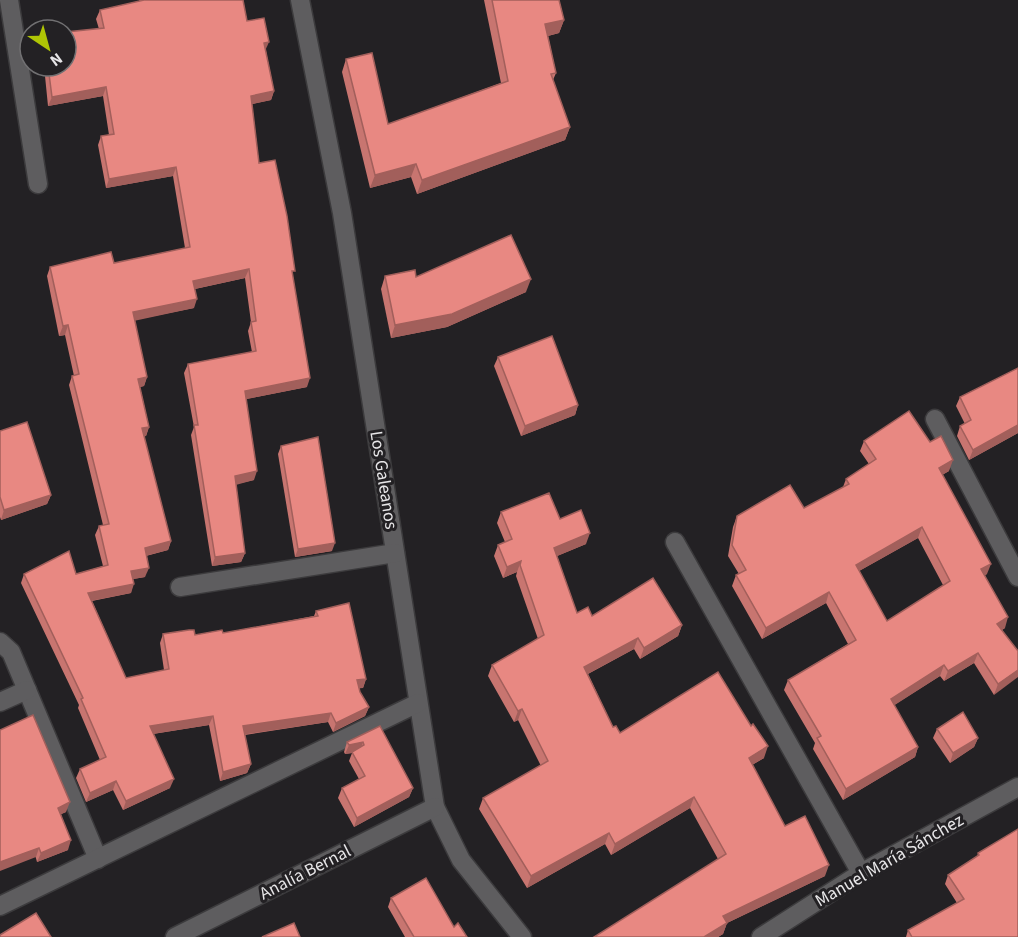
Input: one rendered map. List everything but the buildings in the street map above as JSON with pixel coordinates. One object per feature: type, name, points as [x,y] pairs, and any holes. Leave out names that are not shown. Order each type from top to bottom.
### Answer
[{"type":"street","points":[[9,0],[38,184]]},
{"type":"street","name":"Los Galeanos","points":[[300,0],[342,213],[435,807],[461,860],[522,937]]},
{"type":"street","points":[[935,420],[1018,576]]},
{"type":"street","points":[[675,542],[861,873]]},
{"type":"street","points":[[180,587],[395,553]]},
{"type":"street","points":[[0,642],[11,652],[98,859]]},
{"type":"street","points":[[0,702],[27,690]]},
{"type":"street","points":[[0,906],[418,702]]},
{"type":"street","name":"Manuel María Sánchez","points":[[761,937],[861,873],[1018,787]]},
{"type":"street","name":"Analía Bernal","points":[[175,937],[435,807]]}]
